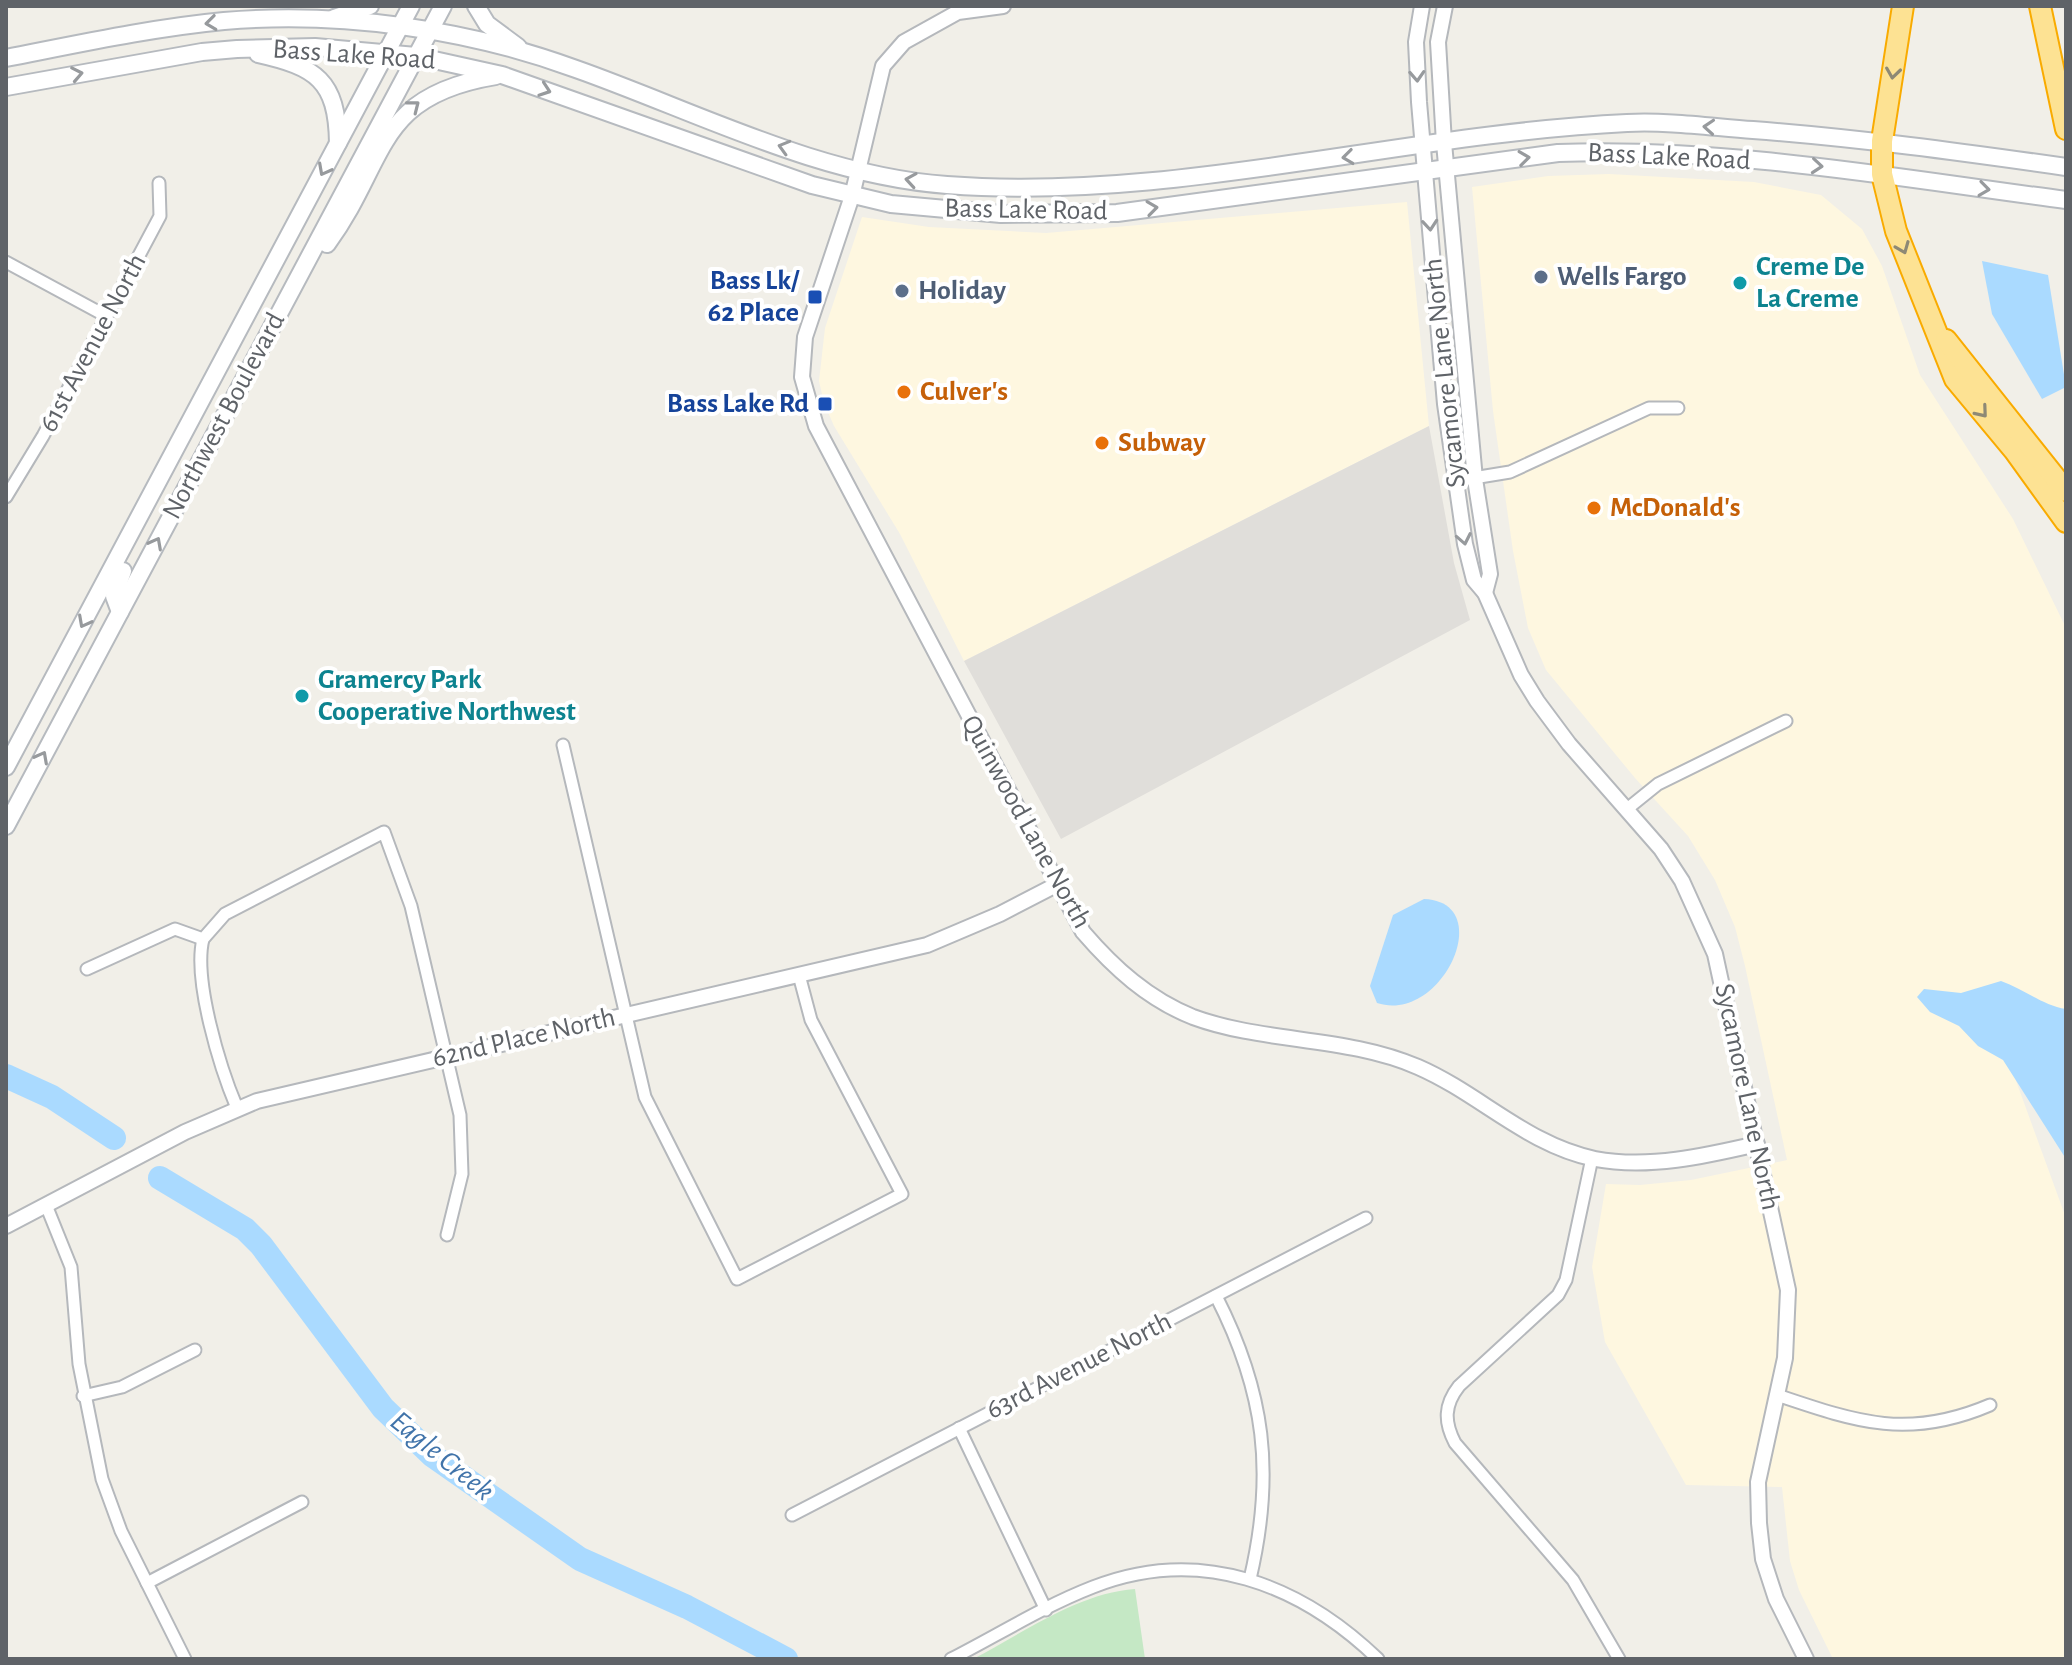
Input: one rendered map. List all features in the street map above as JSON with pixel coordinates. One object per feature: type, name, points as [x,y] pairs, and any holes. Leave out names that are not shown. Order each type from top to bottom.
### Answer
[{"type":"highway","points":[[1903,6],[1882,141],[1882,174],[1896,231],[1955,379],[2024,462],[2066,522]]},
{"type":"highway","points":[[2040,6],[2066,129]]},
{"type":"highway","points":[[1932,320],[2066,491]]},
{"type":"main road","points":[[325,21],[370,6]]},
{"type":"main road","name":"Northwest Boulevard","points":[[6,767],[411,6]]},
{"type":"main road","name":"Northwest Boulevard","points":[[6,826],[443,6]]},
{"type":"main road","points":[[476,6],[487,24],[525,53]]},
{"type":"main road","name":"Bass Lake Road","points":[[6,58],[222,21],[325,21],[401,27],[525,53],[775,144],[859,169],[941,185],[1059,190],[1554,129],[1653,123],[1882,141],[2066,167]]},
{"type":"main road","name":"Bass Lake Road","points":[[6,87],[202,52],[315,47],[387,52],[502,75],[777,174],[852,196],[891,204],[1001,214],[1084,215],[1558,153],[1620,151],[1720,156],[1882,174],[2066,200]]},
{"type":"main road","points":[[237,49],[289,61],[315,73],[335,107],[339,144]]},
{"type":"main road","points":[[307,260],[329,242],[389,131],[410,108],[449,86],[502,75]]},
{"type":"main road","points":[[120,612],[114,602],[115,588],[203,422],[208,390]]},
{"type":"street","name":"Quinwood Lane North","points":[[1003,6],[958,12],[904,42],[883,66],[852,196],[805,337],[802,377],[807,404],[1083,932],[1109,963],[1136,985],[1190,1015],[1405,1062],[1441,1078],[1532,1136],[1592,1158],[1653,1162],[1757,1144]]},
{"type":"street","name":"Sycamore Lane North","points":[[1422,6],[1416,42],[1455,481],[1474,580],[1485,593],[1521,675],[1542,708],[1627,809],[1682,881],[1715,954],[1788,1290],[1788,1335],[1758,1482],[1759,1523],[1769,1579],[1806,1659]]},
{"type":"street","name":"Sycamore Lane North","points":[[1445,6],[1438,42],[1444,143],[1475,479],[1490,574],[1485,593]]},
{"type":"street","name":"61st Avenue North","points":[[6,497],[43,436],[160,216],[159,183]]},
{"type":"street","points":[[6,262],[106,316]]},
{"type":"street","points":[[1455,481],[1527,465],[1638,412],[1678,408]]},
{"type":"street","points":[[1627,809],[1658,784],[1786,721]]},
{"type":"street","points":[[563,745],[652,1113],[737,1279],[902,1194],[811,1020],[799,975]]},
{"type":"street","points":[[237,1108],[214,1036],[201,961],[203,939],[225,914],[384,832],[411,906],[463,1143],[462,1174],[447,1235]]},
{"type":"street","name":"62nd Place North","points":[[6,1226],[237,1108],[446,1056],[927,945],[1000,914],[1056,885]]},
{"type":"street","points":[[87,969],[175,929],[203,939]]},
{"type":"street","points":[[1592,1158],[1566,1280],[1558,1295],[1459,1386],[1448,1404],[1446,1423],[1455,1443],[1573,1580],[1619,1659]]},
{"type":"street","points":[[46,1205],[71,1267],[83,1396],[102,1479],[121,1531],[185,1659]]},
{"type":"street","name":"63rd Avenue North","points":[[792,1515],[1366,1218]]},
{"type":"street","points":[[1216,1296],[1244,1357],[1263,1437],[1266,1477],[1250,1579]]},
{"type":"street","points":[[83,1396],[122,1387],[195,1350]]},
{"type":"street","points":[[1777,1395],[1842,1417],[1895,1426],[1947,1422],[1990,1405]]},
{"type":"street","points":[[959,1428],[1046,1610]]},
{"type":"street","points":[[147,1583],[302,1502]]},
{"type":"street","points":[[951,1659],[1095,1586],[1142,1574],[1204,1572],[1250,1579],[1311,1605],[1341,1625],[1378,1659]]},
{"type":"shaded area","points":[[1609,174],[1754,182],[1821,195],[1862,229],[1882,266],[1920,375],[2013,519],[2066,628],[2066,1026],[2015,1078],[2066,1218],[2066,1659],[1833,1659],[1799,1590],[1790,1561],[1782,1487],[1686,1485],[1605,1342],[1592,1267],[1606,1184],[1640,1185],[1691,1180],[1787,1160],[1735,927],[1715,880],[1688,836],[1635,778],[1546,670],[1528,628],[1513,551],[1493,411],[1472,187],[1548,176]]},
{"type":"shaded area","points":[[1407,202],[1429,426],[964,661],[900,534],[834,426],[824,403],[819,381],[825,328],[862,217],[929,227],[1046,233]]},
{"type":"shaded area","points":[[1429,426],[1454,563],[1470,620],[1061,839],[964,661]]},
{"type":"green space","points":[[1135,1589],[1145,1659],[973,1659],[1072,1606],[1114,1592]]},
{"type":"water","points":[[1982,261],[2048,275],[2066,387],[2042,399],[1992,314]]},
{"type":"water","points":[[1424,899],[1446,905],[1457,919],[1459,939],[1453,960],[1440,980],[1422,996],[1401,1005],[1377,1003],[1370,986],[1393,915]]},
{"type":"water","points":[[2001,981],[2066,1009],[2066,1159],[2003,1060],[1978,1046],[1959,1026],[1930,1012],[1917,997],[1924,989],[1961,993]]},
{"type":"waterway","name":"Eagle Creek","points":[[6,1076],[52,1097],[114,1138]]},
{"type":"waterway","name":"Eagle Creek","points":[[160,1178],[245,1229],[261,1245],[383,1408],[433,1456],[580,1559],[687,1607],[786,1659]]},
{"type":"place","name":"Wells Fargo","points":[[1541,277]]},
{"type":"place","name":"Creme De La Creme","points":[[1740,283]]},
{"type":"place","name":"Holiday","points":[[902,291]]},
{"type":"place","name":"Bass Lk/ 62 Place","points":[[815,297]]},
{"type":"place","name":"Culver's","points":[[904,392]]},
{"type":"place","name":"Bass Lake Rd","points":[[825,404]]},
{"type":"place","name":"Subway","points":[[1102,443]]},
{"type":"place","name":"McDonald's","points":[[1594,508]]},
{"type":"place","name":"Gramercy Park Cooperative Northwest","points":[[302,696]]}]
